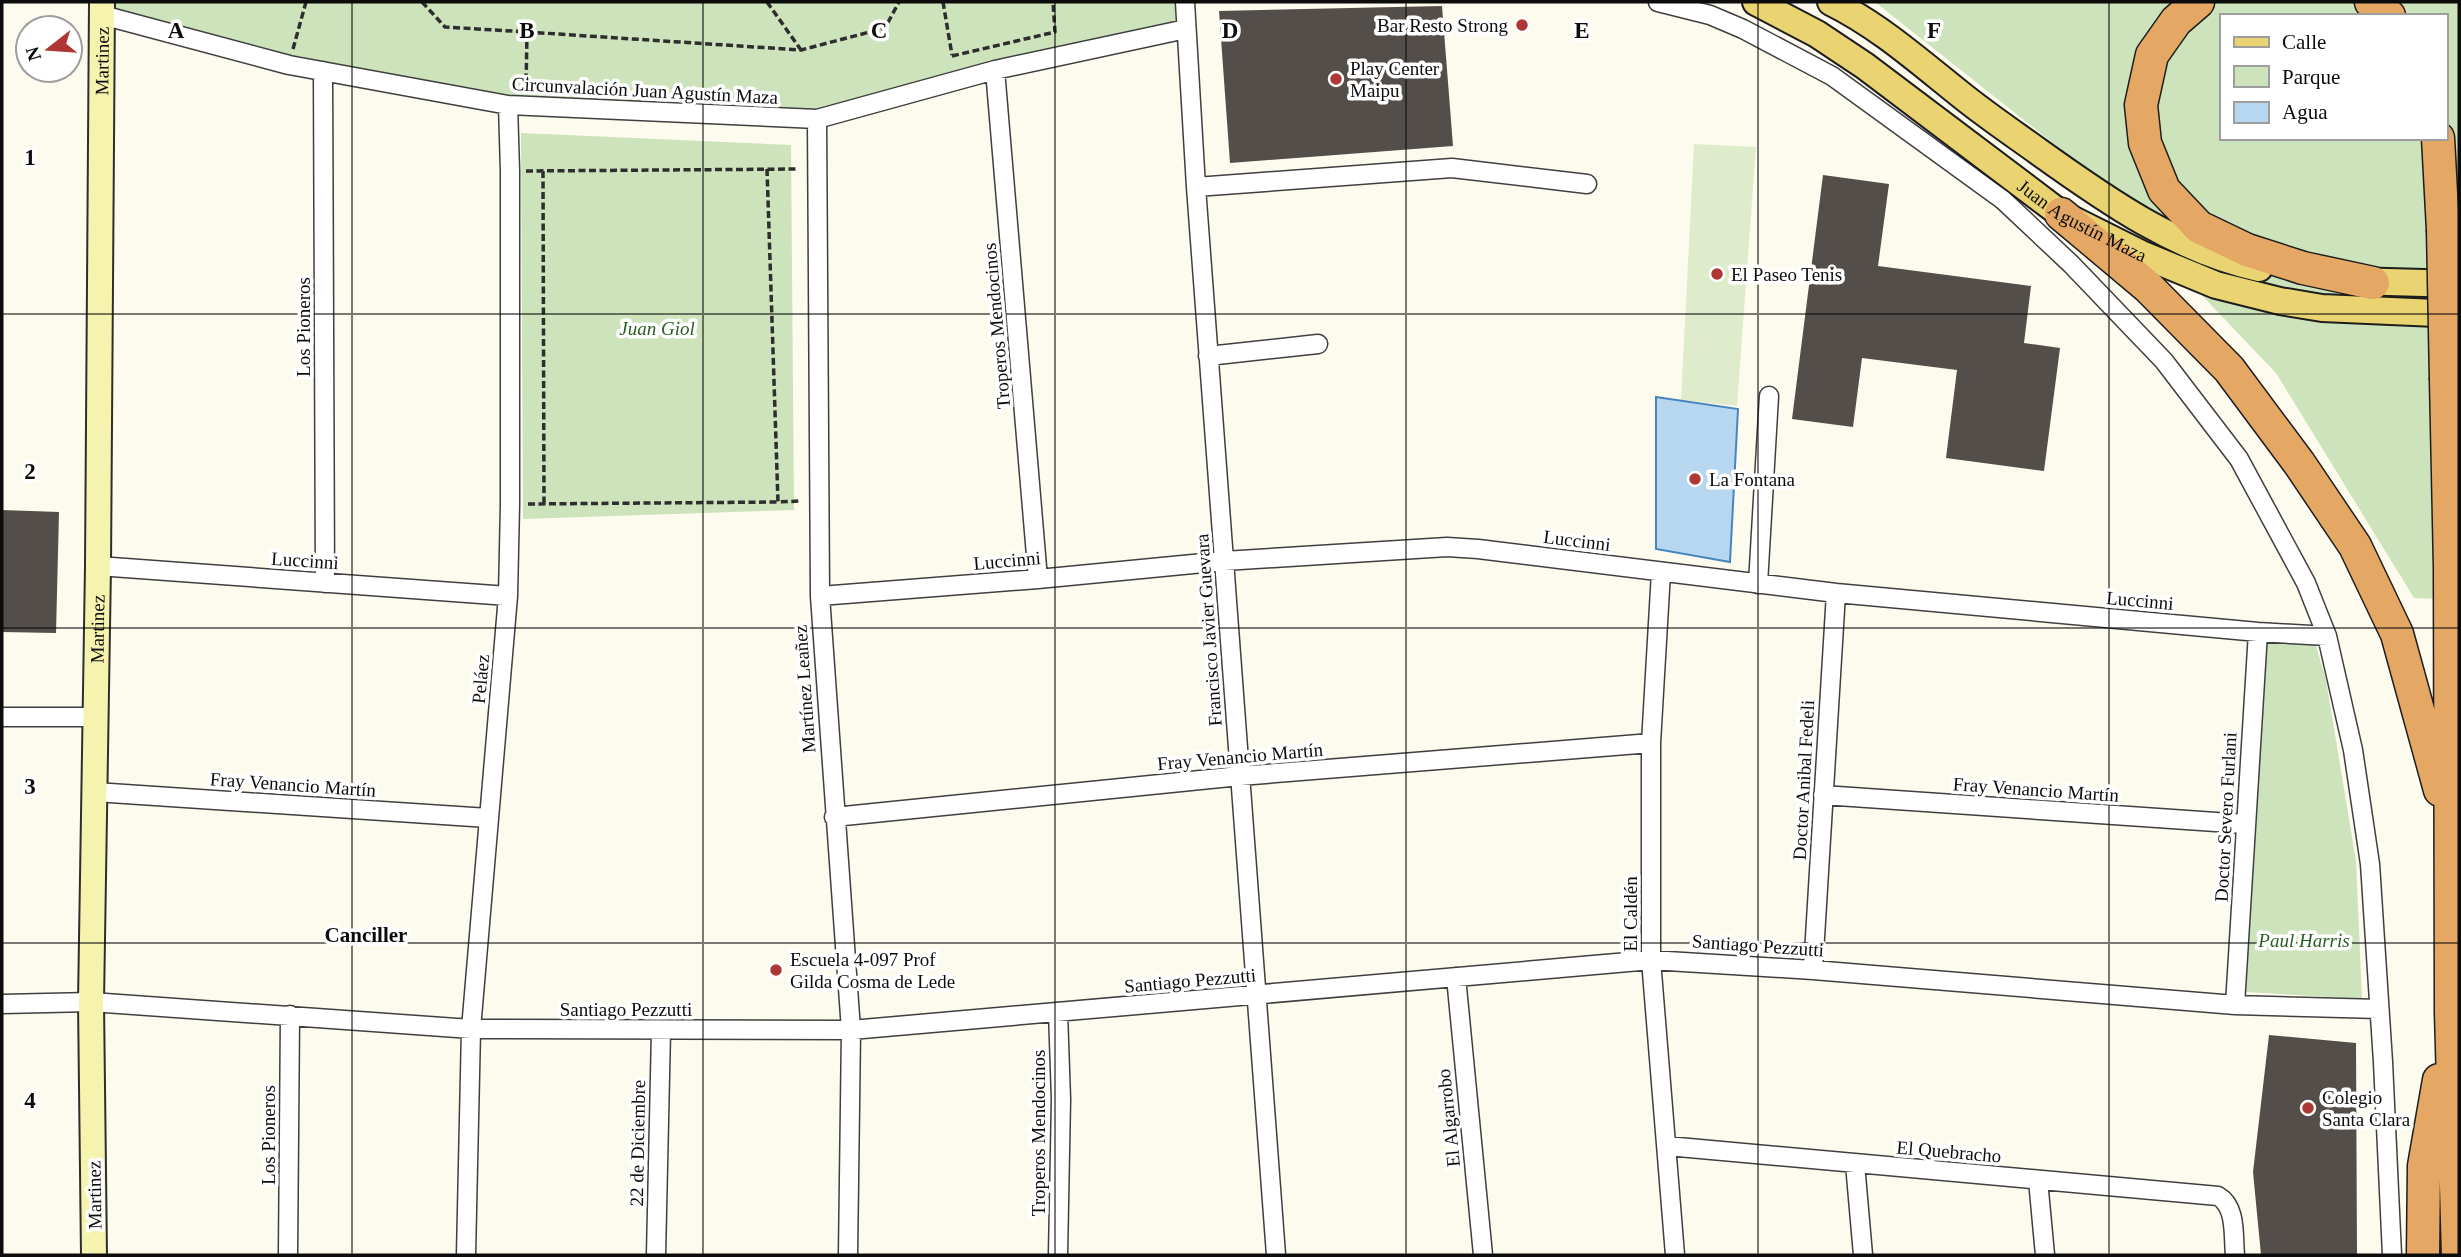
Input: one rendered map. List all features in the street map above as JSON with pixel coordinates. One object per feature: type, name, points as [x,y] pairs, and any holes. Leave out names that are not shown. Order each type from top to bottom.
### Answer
[{"type":"highway","points":[[2197,2],[2176,21],[2152,55],[2141,105],[2144,143],[2164,190],[2199,227],[2247,250],[2303,268],[2373,283]]},
{"type":"highway","points":[[2371,2],[2386,14]]},
{"type":"highway","points":[[2438,140],[2443,230],[2450,568],[2451,1013],[2458,1255]]},
{"type":"highway","points":[[2061,214],[2148,286],[2229,369],[2299,463],[2355,546],[2397,634],[2450,830]]},
{"type":"highway","points":[[2423,1255],[2424,1166],[2451,1013]]},
{"type":"main road","name":"Juan Agustín Maza","points":[[1756,2],[1817,34],[1865,65],[2061,214],[2141,254],[2216,285],[2322,309],[2459,314]]},
{"type":"main road","name":"Juan Agustín Maza","points":[[1831,2],[1889,37],[1981,110],[2143,223],[2207,251],[2251,266],[2300,276],[2373,283],[2459,284]]},
{"type":"street","name":"Francisco Javier Guevara","points":[[1185,2],[1208,356],[1276,1255]]},
{"type":"street","points":[[1658,2],[1710,15],[1743,29],[1832,76],[2003,200],[2071,264],[2164,361],[2239,459],[2306,583],[2327,636],[2353,750],[2370,864],[2392,1255]]},
{"type":"street","name":"Circunvalación Juan Agustín Maza","points":[[102,8],[289,65],[517,105],[817,119],[995,70],[1186,29]]},
{"type":"street","name":"Martinez","points":[[94,1255],[92,1002],[102,8]]},
{"type":"street","name":"Troperos Mendocinos","points":[[995,70],[1038,579]]},
{"type":"street","name":"Los Pioneros","points":[[323,71],[325,583]]},
{"type":"street","name":"Peláez","points":[[466,1255],[471,1029],[508,596],[510,170],[517,105]]},
{"type":"street","name":"Martínez Leañez","points":[[817,119],[820,596],[851,1030],[848,1255]]},
{"type":"street","points":[[1196,187],[1452,168],[1587,184]]},
{"type":"street","points":[[1208,356],[1318,344]]},
{"type":"street","points":[[1758,584],[1769,396]]},
{"type":"street","name":"Luccinni","points":[[820,596],[1224,561],[1447,547],[1836,593],[2327,636]]},
{"type":"street","name":"Luccinni","points":[[98,566],[508,596]]},
{"type":"street","name":"El Caldén","points":[[1661,572],[1651,743],[1651,960],[1675,1255]]},
{"type":"street","name":"Doctor Anibal Fedeli","points":[[1813,970],[1836,593]]},
{"type":"street","name":"Doctor Severo Furlani","points":[[2235,1004],[2258,632]]},
{"type":"street","points":[[2,717],[95,717]]},
{"type":"street","name":"Fray Venancio Martín","points":[[834,817],[1240,776],[1651,743]]},
{"type":"street","name":"Fray Venancio Martín","points":[[95,792],[488,818]]},
{"type":"street","name":"Fray Venancio Martín","points":[[1824,795],[2245,824]]},
{"type":"street","name":"Santiago Pezzutti","points":[[2,1004],[92,1002],[471,1029],[851,1030],[1651,960],[1813,970],[2235,1004],[2379,1009]]},
{"type":"street","name":"El Algarrobo","points":[[1456,976],[1483,1255]]},
{"type":"street","name":"Troperos Mendocinos","points":[[1058,1012],[1061,1099],[1058,1255]]},
{"type":"street","name":"Los Pioneros","points":[[288,1255],[290,1015]]},
{"type":"street","name":"22 de Diciembre","points":[[656,1255],[661,1031]]},
{"type":"street","name":"El Quebracho","points":[[1667,1146],[2218,1196],[2226,1201],[2231,1212],[2235,1255]]},
{"type":"street","points":[[1855,1164],[1863,1255]]},
{"type":"street","points":[[2038,1180],[2045,1255]]},
{"type":"path","points":[[289,65],[306,2]]},
{"type":"path","points":[[422,2],[445,27],[801,50],[885,28],[899,2]]},
{"type":"path","points":[[767,2],[801,50]]},
{"type":"path","points":[[943,2],[957,80]]},
{"type":"path","points":[[952,55],[1055,32],[1053,2]]},
{"type":"path","points":[[517,105],[527,32]]},
{"type":"path","points":[[767,169],[778,502]]},
{"type":"path","points":[[510,170],[816,169]]},
{"type":"path","points":[[543,171],[544,504],[818,500]]},
{"type":"green space","points":[[102,2],[1185,2],[1186,29],[817,119],[508,105],[102,15]]},
{"type":"green space","points":[[1875,2],[2459,2],[2459,600],[2414,598],[2276,373],[2068,155]]},
{"type":"green space","name":"Juan Giol","points":[[521,133],[791,145],[794,510],[523,519]]},
{"type":"green space","name":"El Paseo Tenis","points":[[1694,144],[1756,147],[1737,406],[1681,400]]},
{"type":"green space","name":"Paul Harris","points":[[2264,637],[2314,639],[2326,680],[2356,861],[2362,999],[2246,992]]},
{"type":"water","name":"La Fontana","points":[[1656,397],[1738,409],[1730,562],[1656,549]]},
{"type":"building","name":"Play Center Maipu","points":[[1442,6],[1453,146],[1230,163],[1219,11]]},
{"type":"building","points":[[1823,175],[1889,184],[1878,266],[2031,286],[2024,343],[2060,348],[2044,471],[1946,458],[1957,370],[1862,358],[1853,427],[1792,419]]},
{"type":"building","points":[[2,510],[59,512],[56,633],[2,632]]},
{"type":"building","name":"Colegio Santa Clara","points":[[2269,1035],[2356,1043],[2357,1255],[2261,1255],[2253,1172]]},
{"type":"place","name":"Bar Resto Strong","points":[[1522,25]]},
{"type":"place","name":"Play Center Maipu","points":[[1336,79]]},
{"type":"place","name":"El Paseo Tenis","points":[[1717,274]]},
{"type":"place","name":"La Fontana","points":[[1695,479]]},
{"type":"place","name":"Escuela 4-097 Prof Gilda Cosma de Lede","points":[[776,970]]},
{"type":"place","name":"Colegio Santa Clara","points":[[2308,1108]]},
{"type":"district","name":"Canciller","points":[[366,935]]}]
